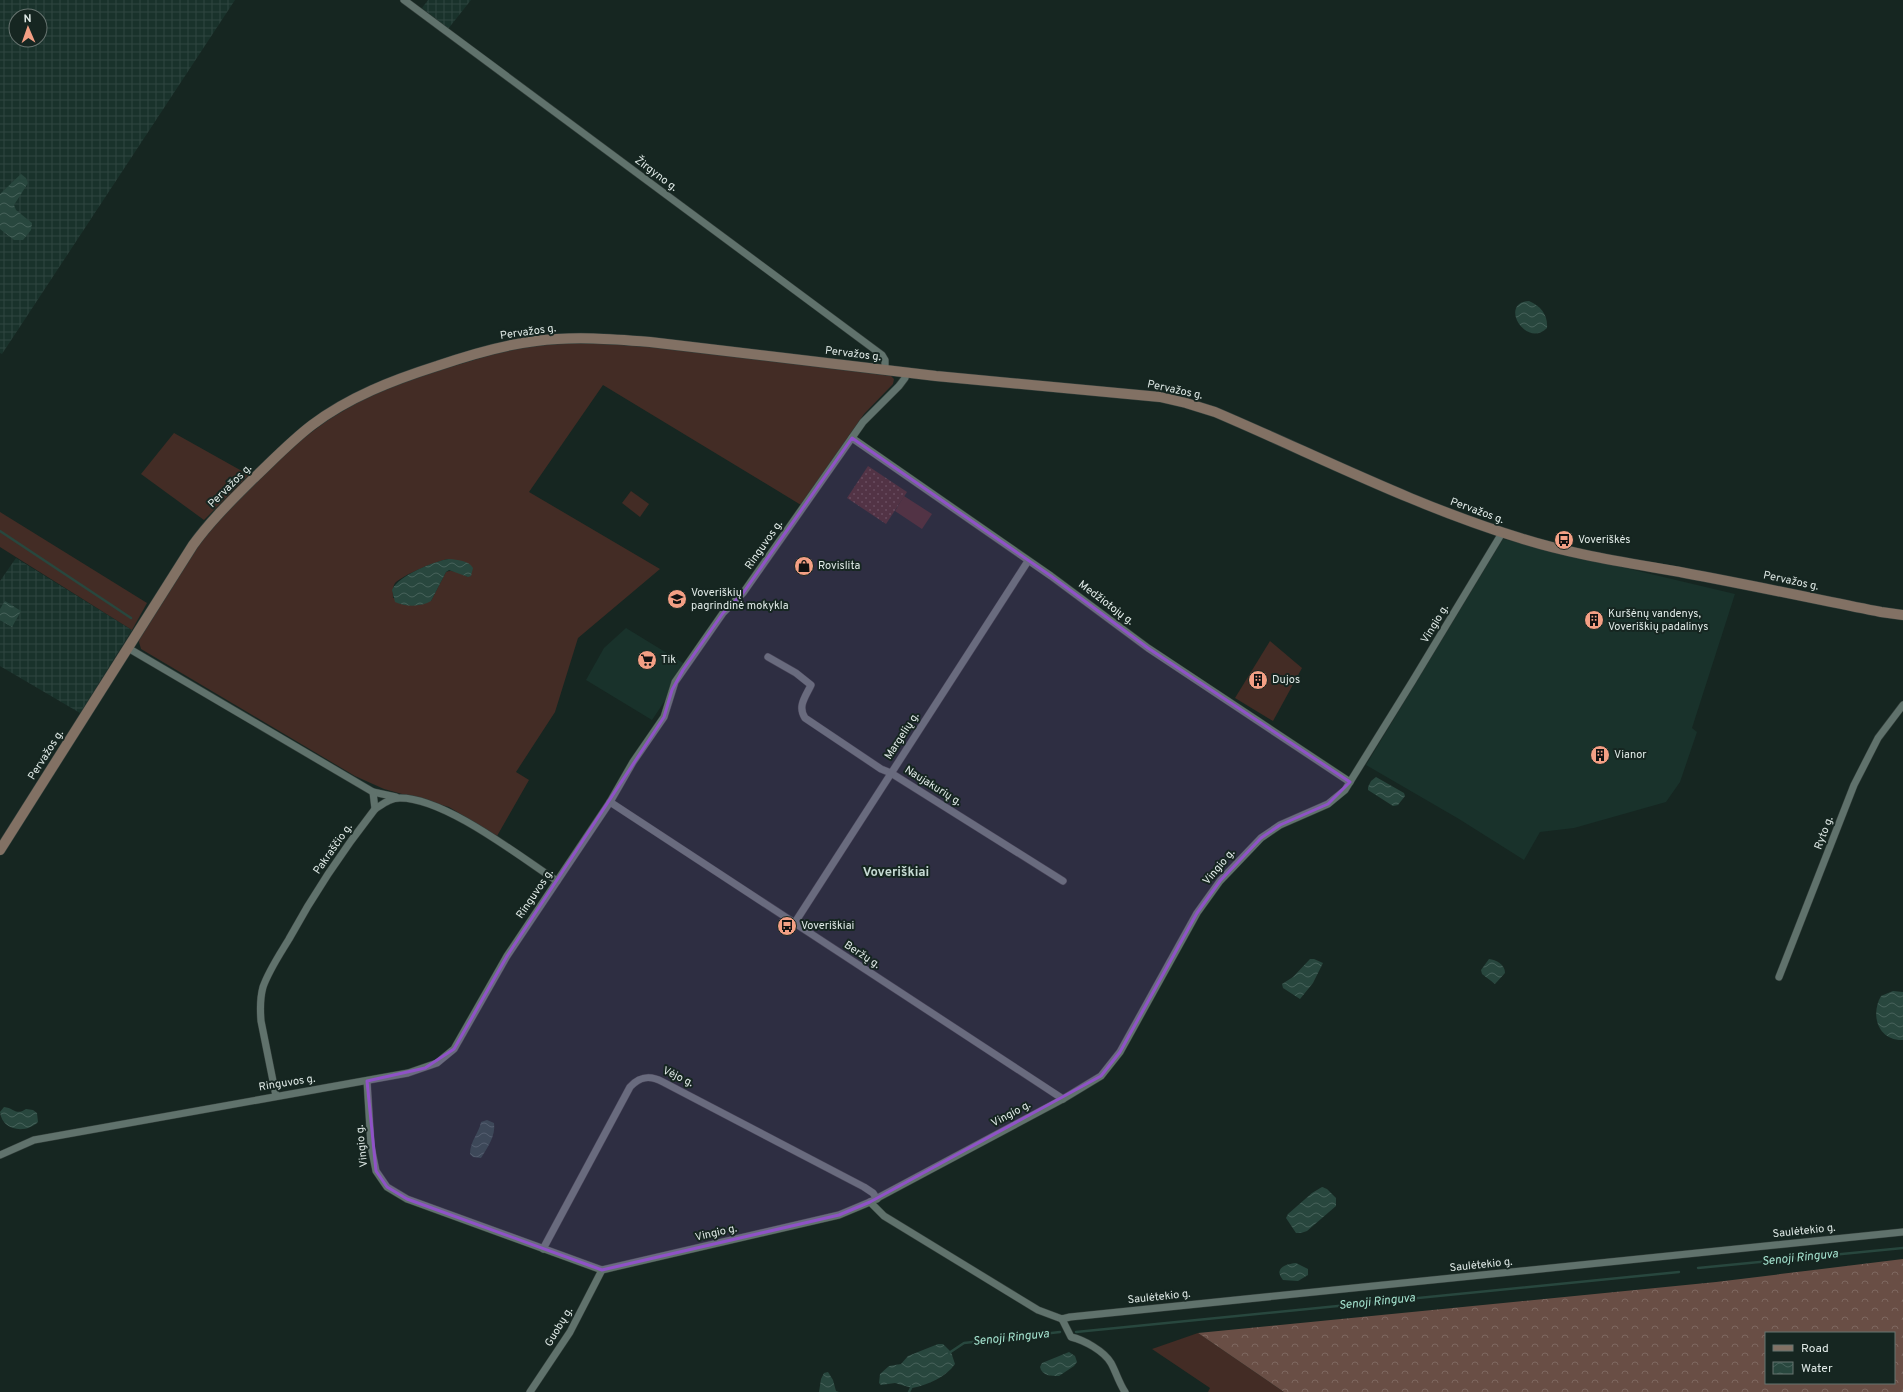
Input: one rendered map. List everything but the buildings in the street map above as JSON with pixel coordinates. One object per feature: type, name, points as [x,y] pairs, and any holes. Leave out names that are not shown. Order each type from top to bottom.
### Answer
[{"type":"main road","name":"Pervažos g.","points":[[0,850],[193,545],[208,525],[289,444],[312,425],[351,400],[408,375],[502,347],[536,341],[574,338],[650,342],[906,373],[1126,394],[1186,403],[1215,412],[1245,424],[1409,497],[1502,533],[1577,552],[1881,612],[1903,615]]},
{"type":"street","name":"Žirgyno g.","points":[[404,0],[882,356],[886,365],[885,370]]},
{"type":"street","name":"Ringuvos g.","points":[[0,1155],[34,1140],[66,1133],[367,1081],[425,1068],[437,1063],[454,1049],[506,956],[610,802],[633,762],[664,717],[672,690],[683,670],[723,613],[743,593],[852,438],[874,409],[899,386],[905,378],[906,373]]},
{"type":"street","name":"Medžiotojų g.","points":[[852,438],[1051,576],[1148,648],[1350,782]]},
{"type":"street","name":"Vingio g.","points":[[367,1081],[373,1161],[380,1179],[387,1187],[407,1199],[602,1270],[839,1215],[874,1200],[1063,1099],[1101,1076],[1120,1052],[1197,914],[1220,881],[1244,854],[1261,838],[1280,825],[1328,804],[1338,797],[1350,782],[1502,533]]},
{"type":"street","name":"Margelių g.","points":[[794,924],[1028,561]]},
{"type":"street","points":[[128,648],[373,792],[424,802],[452,814],[489,836],[557,881]]},
{"type":"street","name":"Naujakurių g.","points":[[768,658],[796,673],[812,684],[801,706],[805,718],[881,769],[891,773],[1063,881]]},
{"type":"street","name":"Ryto g.","points":[[1779,976],[1854,785],[1878,738],[1903,705]]},
{"type":"street","points":[[373,792],[375,809]]},
{"type":"street","name":"Pakraščio g.","points":[[276,1096],[261,1021],[260,1009],[263,987],[298,923],[336,860],[375,809],[390,800],[399,798]]},
{"type":"street","name":"Beržų g.","points":[[610,802],[1063,1099]]},
{"type":"street","name":"Vėjo g.","points":[[543,1249],[630,1087],[635,1081],[648,1077],[663,1082],[746,1124],[864,1187],[873,1193],[874,1200]]},
{"type":"street","points":[[874,1200],[884,1216],[1038,1310],[1062,1319],[1071,1336],[1078,1338],[1094,1348],[1110,1362],[1125,1392]]},
{"type":"street","name":"Saulėtekio g.","points":[[1062,1319],[1097,1314],[1903,1232]]},
{"type":"street","name":"Guobų g.","points":[[530,1392],[570,1332],[602,1270]]},
{"type":"highlighted area","points":[[852,438],[1051,576],[1148,648],[1350,782],[1328,804],[1280,825],[1261,838],[1220,881],[1197,913],[1120,1052],[1101,1076],[870,1202],[839,1215],[602,1270],[407,1199],[387,1187],[376,1171],[367,1081],[425,1068],[454,1049],[507,956],[664,717],[672,690],[683,670],[723,613],[743,593]]},
{"type":"shaded area","points":[[0,0],[235,0],[2,354],[0,353]]},
{"type":"shaded area","points":[[428,0],[471,0],[448,29],[422,8]]},
{"type":"shaded area","points":[[564,343],[650,347],[891,376],[894,379],[893,384],[864,414],[801,505],[603,385],[529,492],[660,569],[578,638],[555,712],[516,772],[529,780],[497,836],[449,807],[384,789],[355,776],[141,649],[139,642],[140,635],[186,560],[212,527],[237,500],[297,443],[328,420],[365,398],[403,381],[514,348]],"holes":[[[449,559],[468,577],[454,571],[446,572],[431,601],[393,598],[394,585],[399,580],[421,568],[444,560]]]},
{"type":"shaded area","points":[[174,433],[249,475],[204,520],[141,474]]},
{"type":"shaded area","points":[[868,466],[907,492],[886,524],[847,498]]},
{"type":"shaded area","points":[[631,491],[649,504],[640,517],[622,503]]},
{"type":"shaded area","points":[[904,496],[932,514],[922,529],[895,511]]},
{"type":"shaded area","points":[[0,512],[147,603],[132,630],[0,547]]},
{"type":"shaded area","points":[[1503,539],[1735,594],[1692,728],[1697,732],[1680,782],[1666,802],[1574,828],[1540,832],[1524,860],[1459,819],[1366,765]]},
{"type":"shaded area","points":[[16,558],[132,630],[80,713],[0,666],[0,581]]},
{"type":"shaded area","points":[[626,628],[688,666],[652,720],[586,680],[604,648]]},
{"type":"shaded area","points":[[1270,641],[1302,668],[1273,721],[1235,698]]},
{"type":"shaded area","points":[[1198,1333],[1284,1392],[1208,1392],[1210,1388],[1152,1349]]},
{"type":"green space","points":[[1903,1259],[1903,1392],[1284,1392],[1198,1333],[1716,1282]]},
{"type":"water","points":[[21,174],[26,178],[28,183],[14,205],[16,210],[32,223],[31,230],[23,240],[14,240],[0,229],[0,194]]},
{"type":"water","points":[[1529,301],[1540,308],[1545,315],[1547,328],[1539,333],[1531,333],[1518,323],[1516,309],[1520,304]]},
{"type":"water","points":[[449,559],[462,561],[471,565],[473,568],[471,576],[468,577],[449,570],[446,572],[431,601],[413,606],[395,602],[392,590],[401,580],[426,566]]},
{"type":"water","points":[[5,601],[21,611],[12,627],[0,620],[0,609]]},
{"type":"water","points":[[1376,777],[1404,793],[1405,796],[1398,805],[1393,806],[1368,790],[1371,781]]},
{"type":"water","points":[[1310,959],[1323,963],[1313,983],[1300,999],[1283,988],[1282,984],[1293,977]]},
{"type":"water","points":[[1489,959],[1500,963],[1505,970],[1505,973],[1495,984],[1482,974],[1481,970]]},
{"type":"water","points":[[1893,991],[1903,992],[1903,1040],[1894,1039],[1887,1036],[1878,1026],[1876,1011],[1881,996]]},
{"type":"water","points":[[4,1107],[17,1112],[26,1109],[33,1110],[37,1113],[38,1122],[27,1128],[15,1129],[10,1127],[5,1123],[0,1112]]},
{"type":"water","points":[[487,1120],[494,1123],[494,1133],[481,1158],[473,1157],[470,1154],[471,1145],[481,1122]]},
{"type":"water","points":[[1322,1187],[1327,1189],[1336,1198],[1336,1206],[1307,1231],[1296,1233],[1286,1218],[1288,1214],[1312,1193]]},
{"type":"water","points":[[1296,1263],[1308,1269],[1308,1275],[1298,1281],[1283,1280],[1279,1272],[1282,1267],[1288,1264]]},
{"type":"water","points":[[938,1344],[943,1344],[951,1352],[955,1364],[942,1377],[930,1383],[912,1388],[895,1383],[881,1385],[879,1383],[880,1374],[889,1366],[901,1364],[908,1356]]},
{"type":"water","points":[[1069,1352],[1075,1356],[1077,1362],[1074,1366],[1059,1376],[1047,1375],[1041,1370],[1040,1367],[1042,1363]]},
{"type":"water","points":[[828,1372],[833,1380],[836,1391],[839,1392],[819,1392],[821,1379],[824,1373]]},
{"type":"waterway","points":[[0,531],[131,618]]},
{"type":"waterway","name":"Senoji Ringuva","points":[[1698,1268],[1903,1248]]},
{"type":"waterway","name":"Senoji Ringuva","points":[[1076,1332],[1679,1272]]},
{"type":"waterway","name":"Senoji Ringuva","points":[[949,1353],[964,1343],[1060,1332]]},
{"type":"waterway","name":"Senoji Ringuva","points":[[909,1392],[912,1386]]},
{"type":"place","name":"Voveriškės","points":[[1564,540]]},
{"type":"place","name":"Rovislita","points":[[804,566]]},
{"type":"place","name":"Voveriškių pagrindinė mokykla","points":[[677,599]]},
{"type":"place","name":"Kuršėnų vandenys, Voveriškių padalinys","points":[[1594,620]]},
{"type":"place","name":"Tik","points":[[647,660]]},
{"type":"place","name":"Dujos","points":[[1258,680]]},
{"type":"place","name":"Vianor","points":[[1600,755]]},
{"type":"place","name":"Voveriškiai","points":[[787,926]]},
{"type":"district","name":"Voveriškiai","points":[[896,873]]}]
